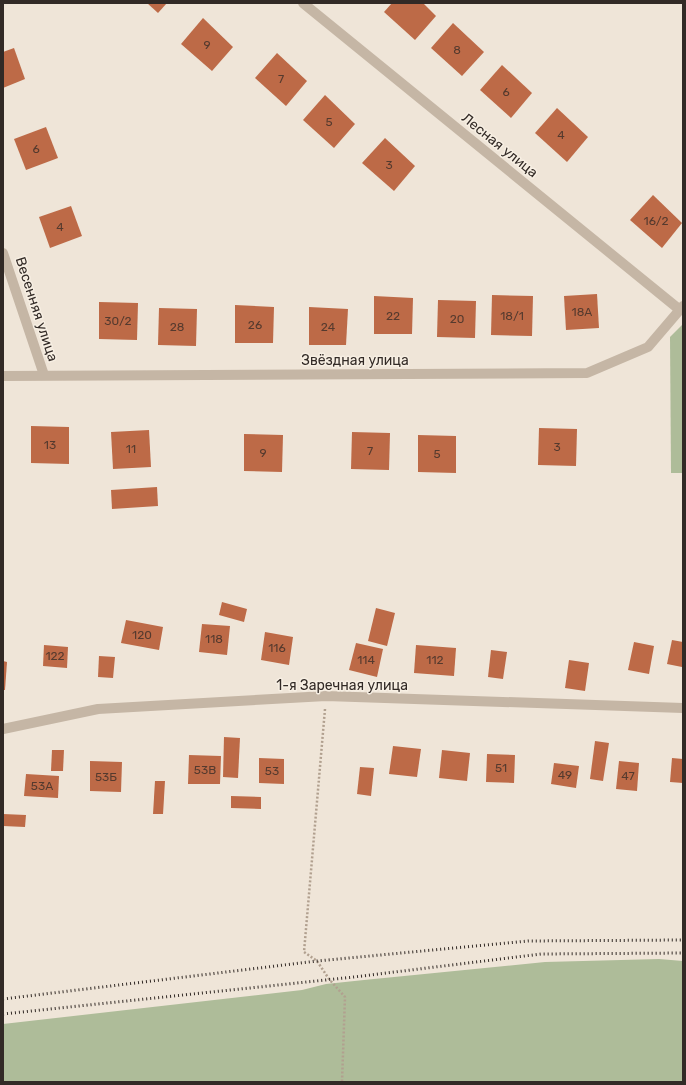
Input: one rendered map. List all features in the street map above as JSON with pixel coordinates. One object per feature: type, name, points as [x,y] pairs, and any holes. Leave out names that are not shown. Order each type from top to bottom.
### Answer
[{"type":"street","name":"Лесная улица","points":[[303,3],[682,308]]},
{"type":"street","name":"Весенняя улица","points":[[3,253],[44,375]]},
{"type":"street","name":"Звёздная улица","points":[[3,376],[587,373],[648,347],[682,308]]},
{"type":"street","name":"1-я Заречная улица","points":[[3,729],[98,709],[326,696],[683,708]]},
{"type":"path","points":[[326,696],[304,952],[317,961],[329,979],[345,998],[342,1082]]},
{"type":"green space","points":[[683,324],[683,473],[671,473],[670,337]]},
{"type":"green space","points":[[659,959],[683,961],[683,1082],[3,1082],[3,1024],[302,990],[326,984],[545,962]]},
{"type":"building","points":[[147,3],[167,3],[158,13]]},
{"type":"building","points":[[392,3],[423,3],[436,16],[415,40],[384,12]]},
{"type":"building","points":[[203,18],[233,47],[212,71],[181,44]]},
{"type":"building","points":[[453,23],[484,52],[462,76],[431,48]]},
{"type":"building","points":[[14,48],[25,79],[3,88],[3,52]]},
{"type":"building","points":[[277,53],[307,81],[286,106],[255,78]]},
{"type":"building","points":[[502,65],[532,93],[511,118],[480,90]]},
{"type":"building","points":[[325,95],[355,124],[334,148],[303,120]]},
{"type":"building","points":[[557,108],[588,137],[567,162],[535,133]]},
{"type":"building","points":[[46,127],[58,158],[26,170],[14,139]]},
{"type":"building","points":[[385,138],[415,166],[394,191],[362,163]]},
{"type":"building","points":[[653,195],[682,223],[662,248],[630,220]]},
{"type":"building","points":[[71,206],[82,236],[50,248],[39,217]]},
{"type":"building","points":[[597,294],[599,328],[566,330],[564,296]]},
{"type":"building","points":[[492,295],[533,296],[532,336],[491,335]]},
{"type":"building","points":[[374,296],[413,298],[412,334],[374,334]]},
{"type":"building","points":[[438,300],[476,301],[475,338],[437,337]]},
{"type":"building","points":[[99,302],[138,303],[137,340],[99,339]]},
{"type":"building","points":[[235,305],[274,307],[273,343],[235,343]]},
{"type":"building","points":[[309,307],[348,309],[346,345],[309,345]]},
{"type":"building","points":[[159,308],[197,309],[196,346],[158,345]]},
{"type":"building","points":[[31,426],[69,427],[69,464],[31,463]]},
{"type":"building","points":[[539,428],[577,429],[576,466],[538,465]]},
{"type":"building","points":[[149,430],[151,467],[113,469],[111,432]]},
{"type":"building","points":[[352,432],[390,433],[389,470],[351,469]]},
{"type":"building","points":[[244,434],[283,435],[282,472],[244,471]]},
{"type":"building","points":[[418,435],[456,436],[456,473],[418,472]]},
{"type":"building","points":[[157,487],[158,506],[112,509],[111,490]]},
{"type":"building","points":[[222,602],[247,609],[244,622],[219,615]]},
{"type":"building","points":[[376,608],[395,613],[387,646],[368,641]]},
{"type":"building","points":[[126,620],[163,627],[159,650],[121,643]]},
{"type":"building","points":[[202,624],[230,626],[227,655],[199,652]]},
{"type":"building","points":[[265,632],[293,637],[289,665],[261,660]]},
{"type":"building","points":[[672,640],[683,642],[682,667],[667,664]]},
{"type":"building","points":[[634,642],[654,646],[649,674],[628,670]]},
{"type":"building","points":[[356,643],[383,649],[377,677],[349,670]]},
{"type":"building","points":[[44,645],[68,647],[67,668],[43,666]]},
{"type":"building","points":[[416,645],[456,648],[454,676],[414,673]]},
{"type":"building","points":[[491,650],[507,652],[503,679],[488,677]]},
{"type":"building","points":[[99,656],[115,657],[113,678],[98,677]]},
{"type":"building","points":[[569,660],[589,663],[585,691],[565,688]]},
{"type":"building","points":[[3,661],[7,662],[5,690],[3,690]]},
{"type":"building","points":[[224,737],[240,738],[238,778],[223,777]]},
{"type":"building","points":[[595,741],[609,743],[603,781],[590,779]]},
{"type":"building","points":[[393,746],[421,749],[417,777],[389,774]]},
{"type":"building","points":[[52,750],[64,750],[63,771],[51,771]]},
{"type":"building","points":[[442,750],[470,753],[467,781],[439,778]]},
{"type":"building","points":[[487,754],[515,755],[514,783],[486,782]]},
{"type":"building","points":[[189,755],[221,756],[220,784],[188,784]]},
{"type":"building","points":[[259,758],[284,759],[284,784],[259,783]]},
{"type":"building","points":[[672,758],[683,759],[683,783],[670,782]]},
{"type":"building","points":[[90,761],[122,762],[121,792],[90,791]]},
{"type":"building","points":[[619,761],[639,763],[637,791],[616,789]]},
{"type":"building","points":[[554,763],[579,766],[576,788],[551,784]]},
{"type":"building","points":[[360,767],[374,768],[371,796],[357,794]]},
{"type":"building","points":[[26,774],[59,776],[58,798],[24,796]]},
{"type":"building","points":[[155,781],[165,781],[163,814],[153,814]]},
{"type":"building","points":[[231,796],[261,797],[261,809],[231,808]]},
{"type":"building","points":[[3,814],[26,815],[25,827],[3,826]]},
{"type":"railway","points":[[3,999],[317,961],[528,941],[683,940]]},
{"type":"railway","points":[[3,1014],[354,977],[541,954],[683,953]]}]
